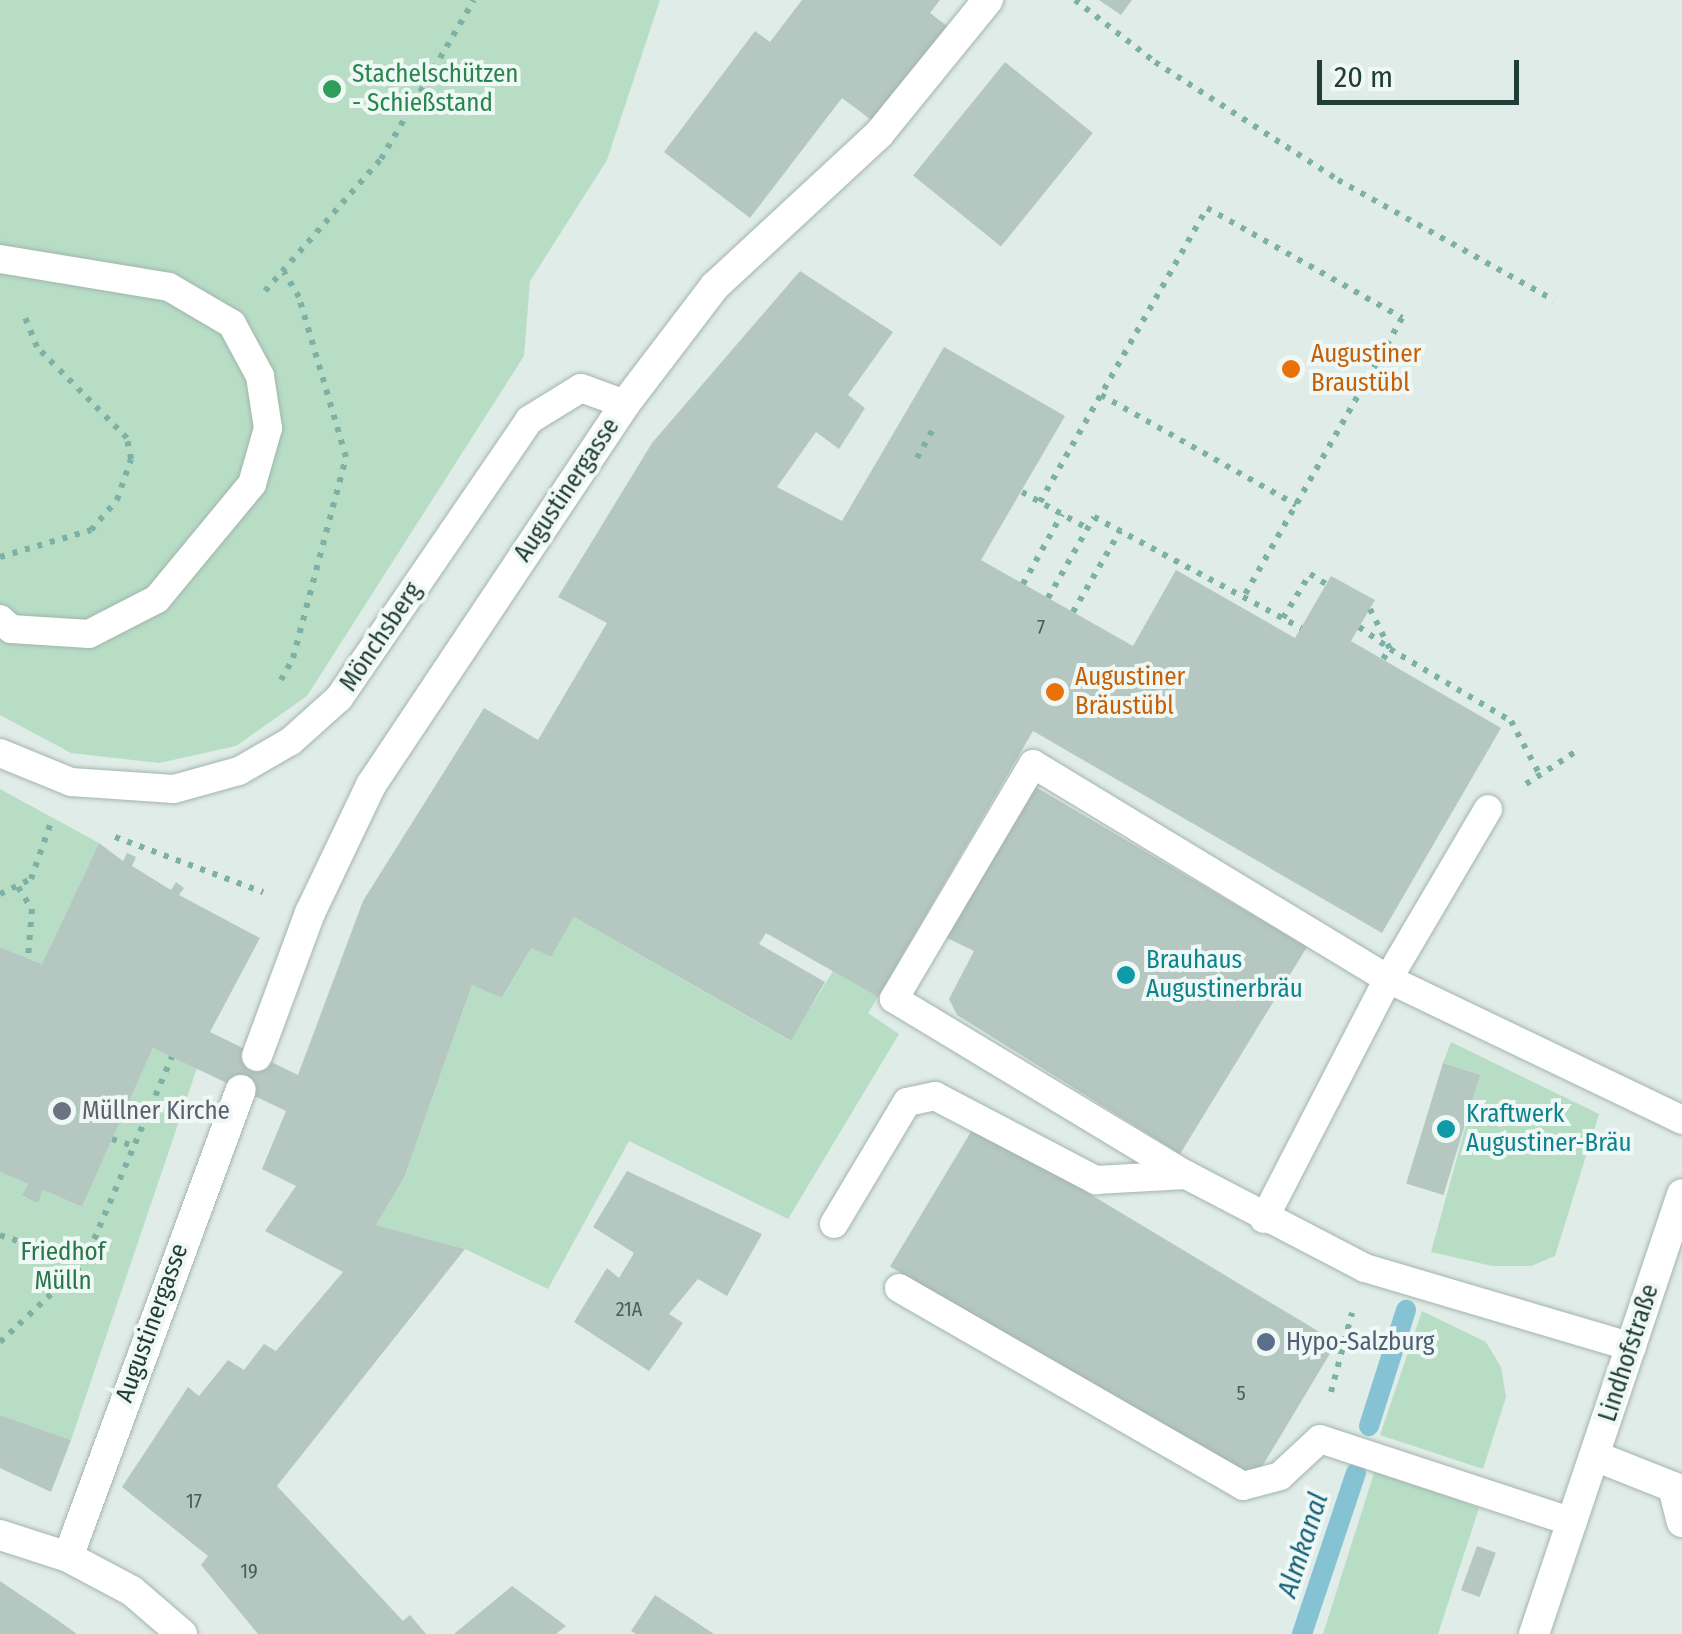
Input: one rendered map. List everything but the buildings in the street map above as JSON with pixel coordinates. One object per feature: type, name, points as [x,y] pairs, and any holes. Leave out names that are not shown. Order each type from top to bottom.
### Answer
[{"type":"street","name":"Augustinergasse","points":[[256,1056],[310,913],[372,785],[625,404],[715,286],[879,134],[988,0]]},
{"type":"street","name":"Augustinergasse","points":[[68,1557],[241,1090]]},
{"type":"street","name":"Lindhofstraße","points":[[1534,1634],[1682,1194]]},
{"type":"street","name":"Lindhofstraße","points":[[1595,1456],[1673,1487],[1682,1522]]},
{"type":"street","points":[[0,1536],[68,1557],[132,1591],[182,1634]]},
{"type":"lane","points":[[0,259],[168,287],[232,324],[260,376],[268,428],[252,484],[157,599],[88,634],[11,629],[0,620]]},
{"type":"lane","name":"Mönchsberg","points":[[0,752],[71,782],[174,789],[238,771],[291,741],[339,698],[529,420],[581,388],[625,404]]},
{"type":"lane","points":[[1632,1347],[1364,1268],[1186,1176],[894,999],[1032,764],[1388,979],[1682,1120]]},
{"type":"lane","points":[[1264,1218],[1388,979],[1488,809]]},
{"type":"lane","points":[[834,1224],[906,1102],[935,1096],[1096,1180],[1186,1176]]},
{"type":"lane","points":[[899,1288],[1243,1486],[1280,1476],[1320,1438],[1572,1522]]},
{"type":"path","points":[[260,296],[380,158],[474,0]]},
{"type":"path","points":[[1075,0],[1155,62],[1338,180],[1554,300]]},
{"type":"path","points":[[1040,502],[1207,208],[1402,318],[1244,596]]},
{"type":"path","points":[[0,557],[91,530],[117,500],[130,459],[127,438],[37,347],[21,307],[34,264]]},
{"type":"path","points":[[284,272],[299,297],[346,457],[293,658],[271,699],[291,741]]},
{"type":"path","points":[[1101,395],[1296,505]]},
{"type":"path","points":[[917,458],[936,426]]},
{"type":"path","points":[[1022,492],[1087,528]]},
{"type":"path","points":[[1023,584],[1062,514]]},
{"type":"path","points":[[1048,598],[1094,516],[1301,628]]},
{"type":"path","points":[[1073,612],[1120,532]]},
{"type":"path","points":[[1283,618],[1310,574],[1326,584]]},
{"type":"path","points":[[1370,609],[1390,649]]},
{"type":"path","points":[[1359,627],[1511,721],[1540,775]]},
{"type":"path","points":[[1383,659],[1390,649]]},
{"type":"path","points":[[0,894],[31,880],[53,818]]},
{"type":"path","points":[[103,832],[240,882]]},
{"type":"path","points":[[18,887],[32,909],[28,958]]},
{"type":"path","points":[[0,1342],[84,1263],[172,1057]]},
{"type":"path","points":[[112,1140],[134,1146]]},
{"type":"path","points":[[0,1235],[84,1263]]},
{"type":"path","points":[[1320,1438],[1364,1268]]},
{"type":"green space","points":[[0,0],[660,0],[607,160],[530,281],[524,356],[307,696],[236,746],[159,763],[71,753],[0,715]]},
{"type":"green space","points":[[0,789],[99,843],[42,964],[0,947]]},
{"type":"green space","points":[[574,917],[790,1041],[833,971],[878,997],[868,1013],[899,1034],[788,1219],[629,1141],[548,1289],[465,1249],[376,1225],[404,1178],[472,985],[503,997],[531,948],[551,957]]},
{"type":"green space","points":[[1451,1042],[1599,1114],[1555,1256],[1531,1266],[1492,1266],[1431,1252],[1480,1074],[1443,1063]]},
{"type":"green space","name":"Friedhof Mülln","points":[[153,1048],[197,1068],[71,1440],[0,1415],[0,1172],[28,1184],[23,1197],[38,1202],[43,1190],[82,1207]]},
{"type":"green space","points":[[1422,1311],[1486,1342],[1501,1367],[1506,1397],[1483,1469],[1380,1435]]},
{"type":"green space","points":[[1375,1470],[1479,1508],[1438,1634],[1323,1634]]},
{"type":"waterway","name":"Almkanal","points":[[1369,1426],[1406,1310]]},
{"type":"waterway","name":"Almkanal","points":[[1302,1634],[1356,1473]]},
{"type":"place","name":"Stachelschützen - Schießstand","points":[[332,89]]},
{"type":"place","name":"Augustiner Braustübl","points":[[1291,369]]},
{"type":"place","name":"Augustiner Bräustübl","points":[[1055,692]]},
{"type":"place","name":"Brauhaus Augustinerbräu","points":[[1126,975]]},
{"type":"place","name":"Müllner Kirche","points":[[62,1111]]},
{"type":"place","name":"Kraftwerk Augustiner-Bräu","points":[[1446,1129]]},
{"type":"place","name":"Hypo-Salzburg","points":[[1266,1342]]}]
